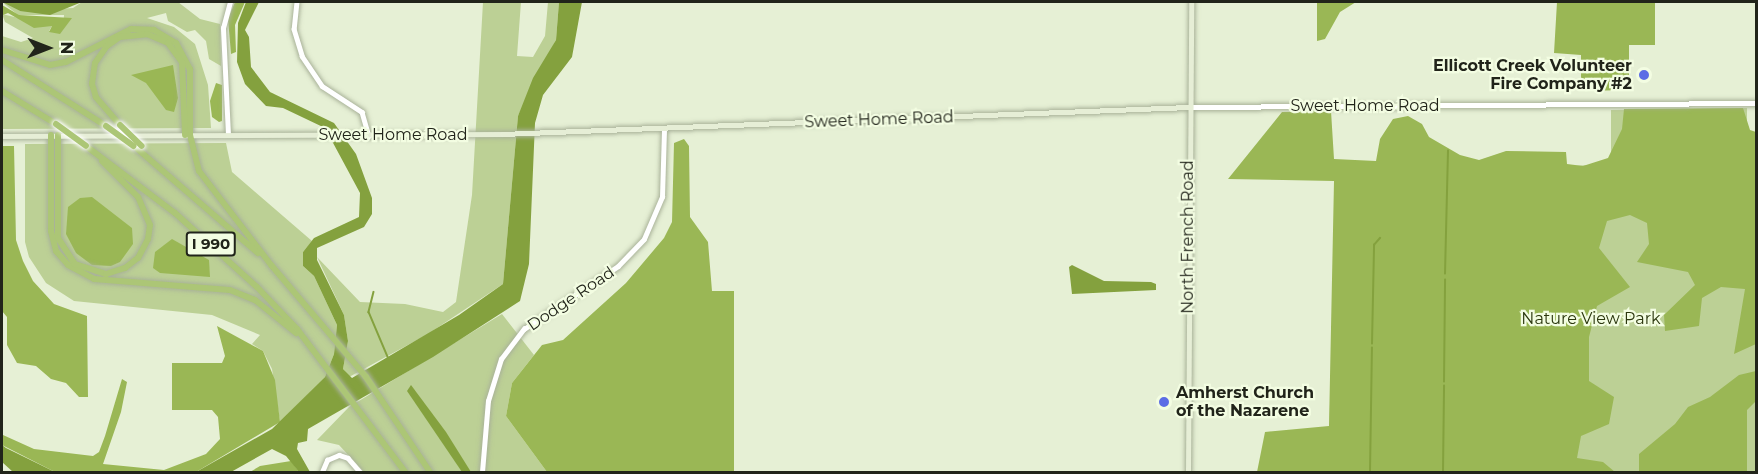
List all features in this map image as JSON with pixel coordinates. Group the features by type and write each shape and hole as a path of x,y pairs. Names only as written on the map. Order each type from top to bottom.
{"highway":[{"path":"2,50 33,62 55,65 131,29 147,28 165,35 180,47 190,69 188,135"},
{"path":"138,146 96,97 92,84 95,63 107,46 120,37 147,34 168,43 182,62 188,135 202,176 272,266"},
{"name":"I 990","path":"2,60 138,146 272,266 317,317 383,400 430,472"},
{"name":"I 990","path":"2,91 56,124 215,247 308,344 405,472"},
{"path":"55,135 57,224 61,245 70,260 86,270 114,272 130,266 142,253 148,239 149,219 138,197 86,146"},
{"path":"55,135 51,231 56,251 68,265 94,279 217,288 243,294 308,344"}],"main road":[{"name":"North French Road","path":"1188,472 1191,2"},
{"name":"Sweet Home Road","path":"2,136 502,134 1189,107"}],"street":[{"path":"228,135 223,28 230,2"},
{"path":"297,2 294,29 302,56 321,86 362,112 369,136"},
{"name":"Sweet Home Road","path":"1189,107 1756,103"},
{"name":"Dodge Road","path":"482,472 488,401 501,359 525,329 618,266 644,239 662,197 664,129"},
{"path":"322,472 327,460 341,455 360,472"}],"green space":[{"path":"2,2 20,11 73,8 82,2 178,2 200,19 220,24 221,66 209,59 206,41 195,30 187,32 168,21 166,13 147,18 174,27 195,44 208,85 211,128 2,129 2,36 21,42 33,38 5,22 2,14 52,26 49,31 63,30 64,15 18,15"},
{"path":"235,2 245,2 235,25 236,52 231,54 228,19"},
{"path":"483,2 521,2 517,56 533,57 545,36 548,2 559,2 556,40 518,116 503,284 428,334 349,377 343,369 348,341 344,315 317,257 360,302 405,304 443,312 456,302 472,195"},
{"path":"1317,2 1356,2 1340,12 1325,39 1317,41"},
{"path":"1557,2 1655,2 1655,45 1629,45 1629,90 1581,91 1581,55 1554,53"},
{"path":"2,5 19,15 72,18 60,34 49,32 52,26 34,28 8,13 3,15"},
{"path":"173,65 178,98 174,112 166,110 146,83 131,75"},
{"path":"216,83 222,85 222,121 219,122 212,117 210,101"},
{"name":"Nature View Park","path":"1743,108 1750,130 1756,132 1756,344 1734,354 1745,289 1721,287 1702,298 1699,326 1665,331 1664,315 1695,285 1688,272 1637,262 1649,244 1647,223 1630,215 1607,221 1599,248 1630,287 1597,306 1589,337 1589,381 1614,397 1609,424 1581,436 1577,458 1603,462 1615,472 1257,472 1265,432 1329,426 1334,181 1228,179 1282,112 1331,111 1334,159 1376,161 1380,139 1393,119 1408,116 1422,124 1429,137 1460,155 1479,160 1506,151 1566,152 1567,164 1583,166 1608,158 1622,129 1624,109"},
{"name":"Nature View Park","path":"1747,108 1747,141 1756,142 1756,472 1328,472 1334,268 1470,171 1611,164 1611,110"},
{"path":"684,139 689,146 690,217 708,242 712,291 734,291 734,472 547,472 506,416 512,383 542,345 563,340 626,283 664,238 672,222 674,143"},
{"path":"226,143 232,172 312,241 303,252 303,266 314,276 337,325 334,354 325,377 280,422 272,369 263,351 252,344 260,335 212,315 74,301 46,283 29,257 25,242 25,144"},
{"path":"2,146 14,146 16,240 33,281 54,304 87,316 88,397 79,397 66,383 51,379 36,366 17,363 7,345 7,317 2,311"},
{"path":"92,197 132,228 133,244 120,262 111,266 92,265 76,253 66,234 68,207 80,198"},
{"path":"172,239 209,260 210,277 160,273 153,268 155,252"},
{"path":"502,314 534,355 512,383 506,416 547,472 364,472 339,445 317,440 349,407"},
{"path":"217,326 263,351 275,380 280,422 196,472 55,472 2,445 2,386 3,435 34,449 93,456 99,452 122,379 127,382 121,412 103,464 164,470 206,454 220,439 218,417 212,410 172,410 172,363 222,363 225,356"},
{"path":"1756,371 1756,401 1747,410 1747,472 1639,472 1639,454 1675,424 1688,407 1710,397 1739,375"},
{"path":"291,461 299,472 250,472 260,466"}],"shaded area":[{"path":"2,2 82,2 50,15 20,11"},
{"path":"246,2 259,2 245,30 249,37 251,67 270,92 334,123 356,154 372,198 372,214 364,227 317,248 317,260 344,315 348,341 343,369 352,378 459,315 503,284 518,116 533,78 556,40 559,2 582,2 572,57 543,95 535,123 529,264 520,301 433,357 308,429 307,441 298,443 297,449 310,472 299,472 286,456 272,449 231,472 196,472 272,429 325,377 334,354 337,325 314,276 303,266 303,252 314,238 359,217 360,193 325,128 283,108 266,106 245,84 237,62 238,23"},
{"path":"1072,265 1104,281 1151,282 1156,284 1156,290 1072,294 1069,267"},
{"path":"411,385 446,432 471,472 462,472 407,391"},
{"path":"2,445 55,472 13,472 2,462"}],"waterway":[{"path":"1445,274 1448,151"},
{"path":"1372,344 1374,245 1380,238"},
{"path":"1444,382 1445,280"},
{"path":"374,292 369,312 388,357"},
{"path":"1370,472 1372,348"},
{"path":"1443,472 1444,386"}],"place":[{"name":"Ellicott Creek Volunteer Fire Company #2","path":"1644,75"},
{"name":"Amherst Church of the Nazarene","path":"1164,402"}]}
